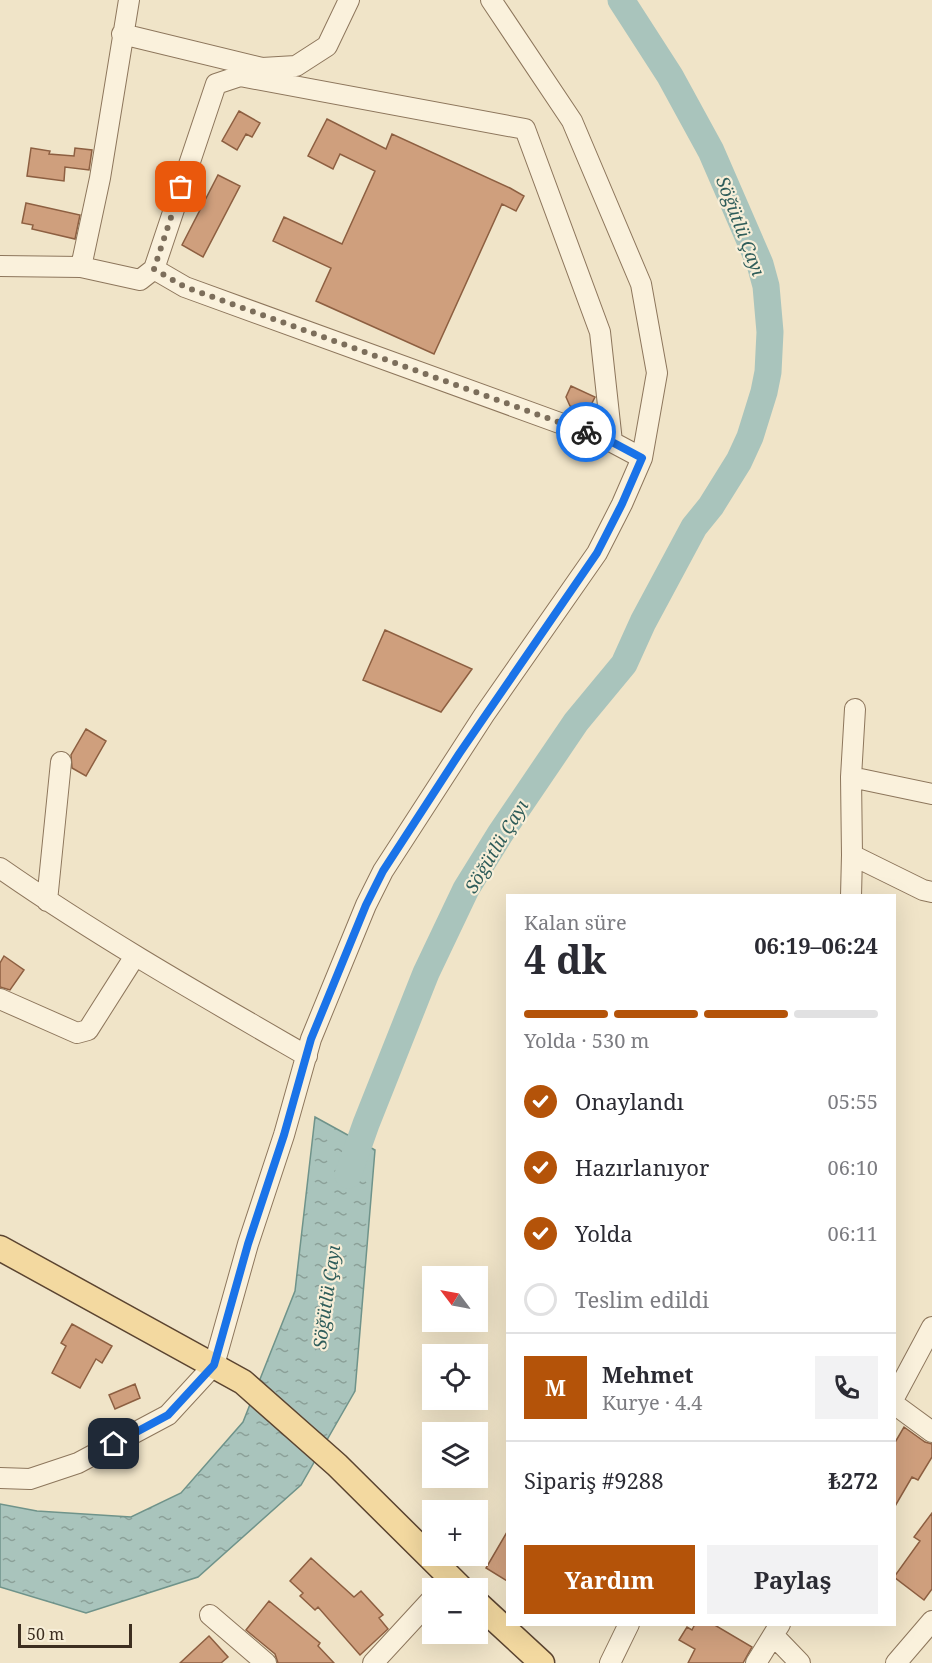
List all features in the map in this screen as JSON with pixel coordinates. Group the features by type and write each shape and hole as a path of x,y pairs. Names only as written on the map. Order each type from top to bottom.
{"main road":[{"path":"0,1248 243,1382 337,1465 444,1578"},
{"path":"488,1613 542,1663"}],"street":[{"path":"81,267 100,178 129,0"},
{"path":"122,34 262,68 296,66 327,46 349,0"},
{"path":"0,1478 30,1479 88,1458 168,1415 214,1365 248,1244 284,1135 311,1039 347,950 383,871 484,715 597,553 642,458 657,373 641,284 572,121 491,0"},
{"path":"0,266 81,267 140,280 154,269 216,84 240,76 525,129 600,332 612,442"},
{"path":"154,269 185,287 612,442 642,458"},
{"path":"851,894 851,777 855,709"},
{"path":"47,901 61,762"},
{"path":"851,777 932,794"},
{"path":"852,855 923,890 932,892"},
{"path":"0,868 47,901 135,956 307,1056"},
{"path":"0,999 77,1033 88,1030 135,956"},
{"path":"896,1394 932,1327"},
{"path":"896,1405 932,1432"},
{"path":"373,1663 422,1610"},
{"path":"210,1615 266,1663"},
{"path":"896,1663 932,1621"},
{"path":"610,1663 628,1626"},
{"path":"756,1663 777,1630 800,1663"}],"water":[{"path":"315,1117 375,1150 355,1391 301,1485 198,1577 86,1613 0,1587 0,1504 37,1511 131,1517 181,1493 243,1422 295,1291"}],"building":[{"path":"239,111 260,123 252,137 246,134 237,150 222,141"},
{"path":"327,119 386,149 392,134 524,196 516,211 502,204 434,354 316,301 331,268 273,241 284,217 342,244 375,171 340,154 333,169 308,156"},
{"path":"31,148 50,151 49,154 74,156 75,148 92,150 89,170 65,167 64,181 27,176"},
{"path":"218,175 240,186 203,257 182,245"},
{"path":"26,203 80,215 75,239 32,229 33,225 22,223"},
{"path":"571,386 595,397 591,405 596,416 570,406 566,397"},
{"path":"385,630 472,669 441,712 363,680"},
{"path":"86,729 106,741 86,776 72,768 71,755"},
{"path":"4,956 24,970 10,990 0,987 0,963"},
{"path":"72,1324 112,1346 102,1363 96,1359 80,1388 52,1373 66,1346 61,1343"},
{"path":"135,1384 140,1398 115,1409 109,1395"},
{"path":"904,1427 925,1442 932,1444 932,1457 918,1480 912,1477 896,1505 896,1441"},
{"path":"932,1513 932,1589 924,1600 896,1579 896,1574 920,1541 914,1537"},
{"path":"506,1534 506,1580 486,1568"},
{"path":"311,1558 354,1597 361,1591 383,1615 379,1618 388,1629 360,1655 318,1607 315,1610 300,1596 303,1593 290,1581"},
{"path":"269,1601 320,1643 318,1646 334,1663 278,1663 275,1654 246,1630"},
{"path":"694,1626 716,1626 752,1647 743,1663 688,1663 695,1649 679,1640 687,1627 692,1630"},
{"path":"209,1636 228,1657 221,1663 180,1663"}],"waterway":[{"name":"Söğütlü Çayı","path":"348,1175 426,973 466,889 500,834 576,722 624,664 643,622 694,527 711,506 739,461 750,437 764,392 768,372 770,332 766,286 760,264 711,151 670,76 621,0"}],"way so far":[{"path":"181,187 154,269 185,287 586,432"}],"route":[{"path":"114,1444 168,1415 192,1392 214,1365 248,1244 284,1135 311,1039 366,905 383,871 484,715 597,553 622,504 642,458 612,442 586,432"}]}
